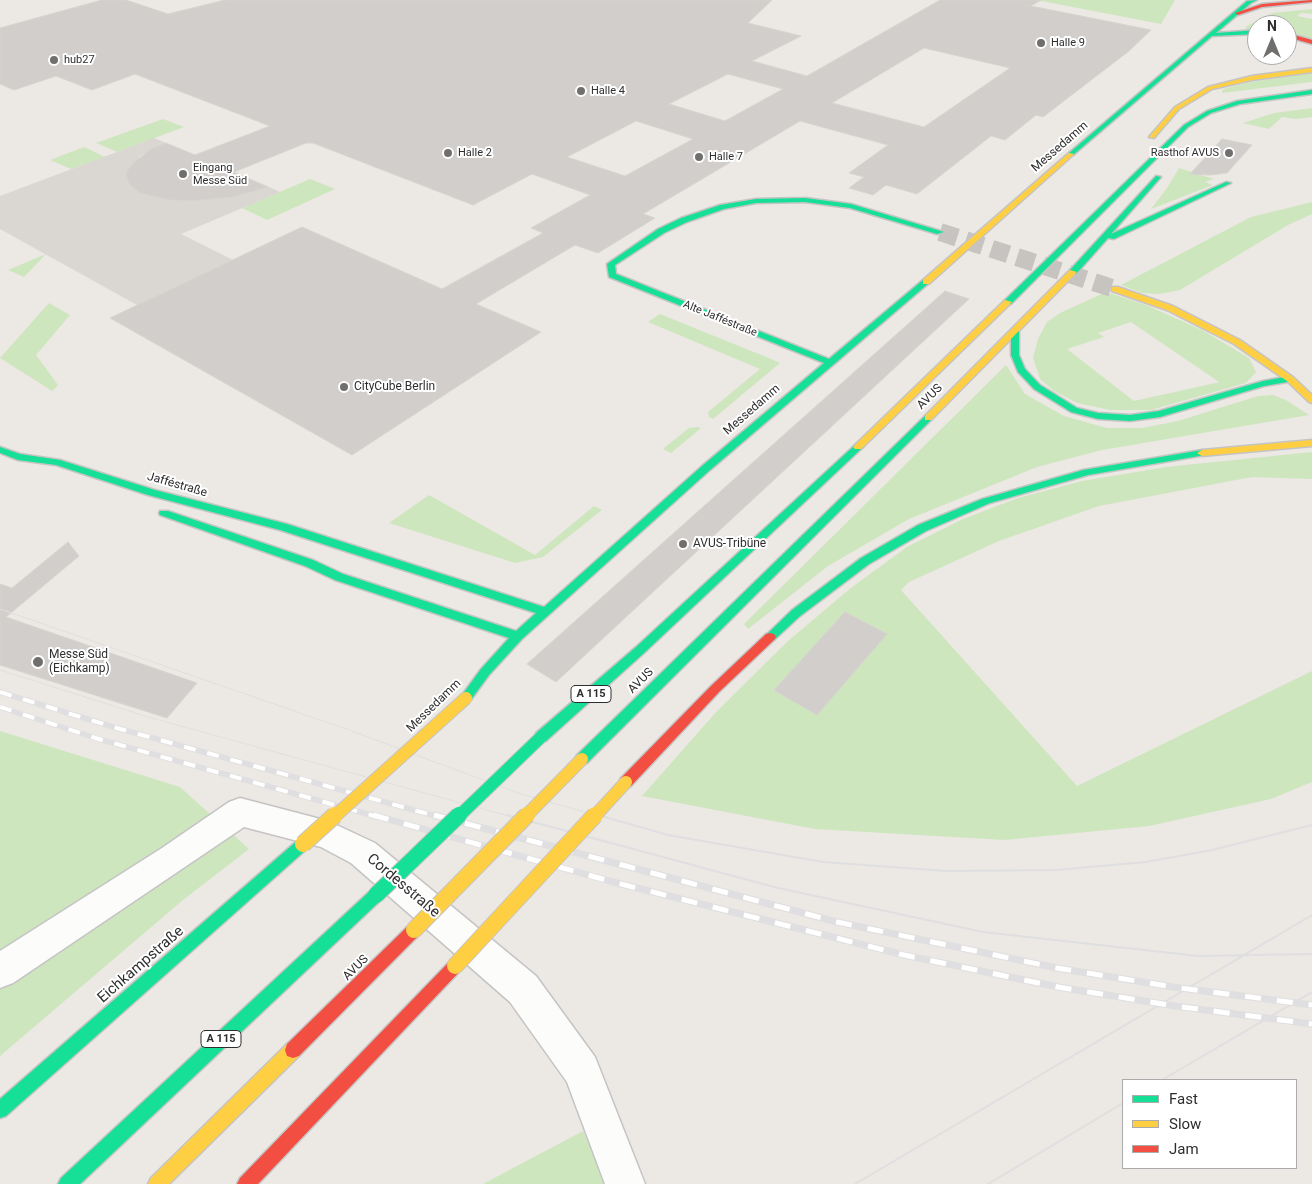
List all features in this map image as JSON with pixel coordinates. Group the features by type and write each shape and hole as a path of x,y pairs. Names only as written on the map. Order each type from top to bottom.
{"main road":[{"name":"Messedamm","path":"303,844 466,698 485,672 544,611 829,362 927,282 1079,147 1255,0"},
{"name":"Messedamm","path":"1236,14 1262,6 1312,1"},
{"path":"1212,35 1247,33"},
{"path":"1297,38 1312,42"},
{"path":"1291,72 1312,65"},
{"path":"1144,145 1166,123 1177,108 1210,88 1252,78 1312,70"},
{"path":"1166,123 1207,103 1233,96 1268,89 1312,86"},
{"name":"AVUS","path":"67,1184 541,738 640,650 917,392 1058,254 1166,142 1186,126 1209,112 1239,102 1312,92"},
{"path":"1254,112 1312,103"},
{"name":"AVUS","path":"157,1184 414,930 582,759 1016,332 1102,241 1166,169"},
{"path":"1102,241 1228,183"},
{"name":"Alte Jafféstraße","path":"829,362 612,275 610,268 615,260 661,231 704,212 744,203 786,200 833,203 871,210 940,232"},
{"path":"1115,288 1198,321 1237,342 1290,379 1312,400"},
{"path":"1016,332 1015,355 1021,370 1037,387 1074,410 1098,416 1130,418 1160,414 1263,384 1290,379"},
{"path":"917,392 930,361"},
{"path":"246,1184 715,689 796,613 865,561 922,528 986,501 1087,472 1206,452 1312,444"},
{"name":"Jafféstraße","path":"0,450 18,457 39,471"},
{"name":"Jafféstraße","path":"18,457 58,462 152,493 283,527 319,552 339,577 518,636"},
{"name":"Jafféstraße","path":"150,508 544,611"},
{"name":"Eichkampstraße","path":"0,1110 303,844"}],"street":[{"name":"Cordesstraße","path":"0,970 174,858 240,812 328,836 364,853 523,989 582,1070 624,1184"}],"green space":[{"path":"1036,0 1175,0 1161,24"},
{"path":"1312,9 1312,14 1301,13 1297,16 1268,15"},
{"path":"1297,16 1312,19 1312,39 1297,35"},
{"path":"1312,73 1312,82 1222,93 1223,89 1251,82"},
{"path":"1312,108 1312,117 1296,119 1282,117 1269,129 1243,123 1274,113"},
{"path":"163,119 184,127 117,152 96,143"},
{"path":"84,147 105,157 71,169 50,160"},
{"path":"1179,168 1214,179 1205,182 1213,185 1151,209 1167,188"},
{"path":"310,179 335,189 267,220 242,208"},
{"path":"1312,202 1312,214 1288,225 1180,290 1159,294 1142,293 1121,285 1251,217"},
{"path":"46,254 24,277 8,270"},
{"path":"1106,292 1146,305 1202,330 1249,358 1256,372 1246,383 1151,410 1110,410 1077,403 1054,391 1040,379 1033,358 1038,339 1047,322 1060,313","holes":["1131,322 1219,382 1134,401 1067,349 1104,337 1098,333"]},
{"path":"49,303 70,315 36,355 58,385 52,391 0,358"},
{"path":"660,314 780,363 713,419 709,417 708,412 760,369 648,322"},
{"path":"1006,365 1025,394 1064,416 1107,428 1142,428 1178,421 1258,396 1273,395 1286,400 1309,415 1102,450 1037,467 909,519 828,566 748,629 744,624"},
{"path":"689,428 701,428 671,453 663,449"},
{"path":"1312,452 1312,479 1252,477 1099,506 999,541 909,582 901,590 1077,786 1312,671 1312,782 1271,799 1149,826 1004,840 815,829 642,796 717,711 788,641 852,587 907,547 963,519 1018,498 1082,481 1166,467"},
{"path":"429,495 535,555 594,506 602,510 543,557 515,563 389,523"},
{"path":"0,731 180,787 249,849 183,900 0,1056"},
{"path":"583,1131 606,1184 483,1184"}],"shaded area":[{"path":"154,138 166,143 140,156 127,171 126,176 130,185 140,193 170,200 192,201 232,197 267,186 280,192 181,234 233,260 137,305 0,229 0,196"}],"building":[{"path":"102,0 126,0 168,14 225,0 772,0 748,23 801,36 752,61 807,76 940,0 1041,0 1031,6 1151,30 1129,51 1043,117 1036,115 1005,140 991,136 917,194 886,185 873,195 849,188 864,177 849,173 888,145 800,121 643,214 655,218 598,253 575,245 476,304 541,332 352,455 110,318 302,227 442,289 543,233 531,228 590,195 532,174 473,205 313,143 306,143 234,172 268,187 232,197 192,201 170,200 140,193 130,185 126,176 127,171 135,161 153,148 166,143 195,155 270,126 135,74 92,90 56,76 14,90 0,84 0,28","holes":["924,48 1010,68 924,127 832,103","728,74 783,89 725,121 669,104","636,121 693,139 625,176 567,157"]},
{"path":"1222,139 1252,145 1227,173 1210,175 1190,174"},
{"name":"AVUS-Tribüne","path":"945,291 969,299 556,682 527,664"},
{"path":"68,542 79,556 6,617 197,683 167,718 0,665 0,584 12,588"},
{"path":"845,612 887,634 817,715 774,690"}],"tunnel":[{"path":"940,232 1115,289"}],"tram line":[{"path":"0,609 352,731 518,793 602,817"},
{"path":"0,670 148,717 512,817"},
{"path":"507,815 778,888 983,932 1198,956 1244,955"},
{"path":"598,815 668,835 823,862 947,871 1056,870 1146,862 1212,850 1312,825"},
{"path":"1244,955 1312,915"},
{"path":"1244,955 1312,954"},
{"path":"855,1184 1244,955"},
{"path":"1164,1079 1312,992"},
{"path":"988,1184 1122,1104"}],"railway":[{"path":"0,692 113,727 439,817"},
{"path":"0,707 102,740 378,817"},
{"path":"373,815 613,882 904,955 1058,987 1175,1006 1312,1024"},
{"path":"434,815 837,922 1057,968 1173,987 1312,1005"}],"traffic: fast":[{"path":"1071,154 1249,2 1255,0"},
{"path":"1213,35 1247,33"},
{"path":"1008,302 1186,126 1209,112 1239,102 1312,92"},
{"path":"1073,272 1158,177"},
{"path":"1111,237 1228,183"},
{"path":"829,362 612,275 611,264 661,231 684,220 723,207 756,201 805,200 851,206 940,232"},
{"path":"466,698 485,672 518,636 706,468 926,282"},
{"path":"1015,332 1015,355 1021,370 1037,387 1074,410 1098,416 1130,418 1160,414 1263,384 1290,379"},
{"path":"582,759 928,418"},
{"path":"541,737 640,650 858,447"},
{"path":"0,450 18,457 57,462 152,493 283,527 544,611"},
{"path":"770,637 796,613 865,561 922,528 986,501 1087,472 1202,453"},
{"path":"164,513 309,563 339,577 518,636"},
{"path":"376,895 541,737"},
{"path":"0,1110 303,844"},
{"path":"67,1184 376,895"}],"traffic: slow":[{"path":"1152,137 1177,108 1210,88 1252,78 1312,70"},
{"path":"926,282 1071,154"},
{"path":"928,418 1073,272"},
{"path":"1115,289 1170,308 1237,342 1290,379 1312,400"},
{"path":"858,447 1008,302"},
{"path":"1202,453 1312,443"},
{"path":"303,844 466,698"},
{"path":"414,930 582,759"},
{"path":"455,966 626,782"},
{"path":"157,1184 293,1050"}],"traffic: jam":[{"path":"1238,13 1262,6 1312,1"},
{"path":"1297,38 1312,42"},
{"path":"626,782 715,689 770,637"},
{"path":"293,1050 414,930"},
{"path":"246,1184 455,966"}],"place":[{"name":"Halle 9","path":"1041,43"},
{"name":"hub27","path":"54,60"},
{"name":"Halle 4","path":"581,91"},
{"name":"Halle 2","path":"448,153"},
{"name":"Rasthof AVUS","path":"1229,153"},
{"name":"Halle 7","path":"699,157"},
{"name":"Eingang Messe Süd","path":"183,174"},
{"name":"CityCube Berlin","path":"344,387"},
{"name":"AVUS-Tribüne","path":"683,544"},
{"name":"Messe Süd (Eichkamp)","path":"38,662"}]}
